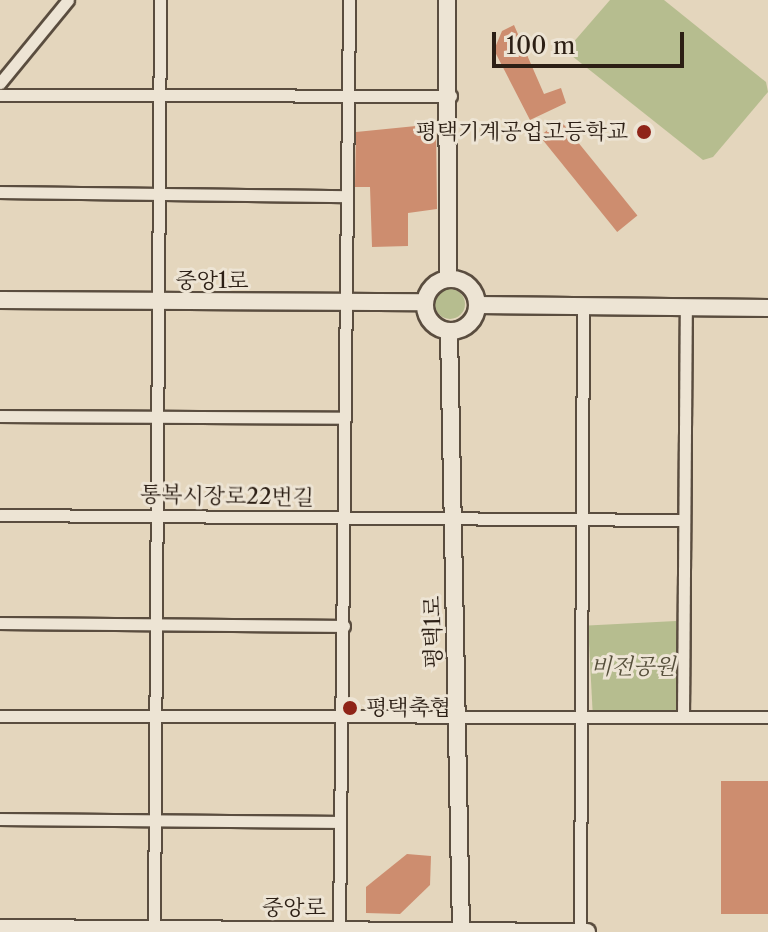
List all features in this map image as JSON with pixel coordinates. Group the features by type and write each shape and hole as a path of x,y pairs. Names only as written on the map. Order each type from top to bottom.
{"street":[{"path":"0,83 68,0"},
{"path":"154,930 160,0"},
{"path":"339,930 349,0"},
{"path":"447,0 451,96 448,279"},
{"path":"0,95 451,96"},
{"path":"0,192 345,196"},
{"path":"448,279 468,286 477,305 469,324 449,332 430,322 424,302 435,284 448,279"},
{"name":"중앙1로","path":"0,300 424,302"},
{"path":"477,305 768,308"},
{"path":"580,932 583,306"},
{"path":"683,716 686,308"},
{"name":"평택1로","path":"449,332 454,515 455,931"},
{"path":"0,416 345,418"},
{"name":"통복시장로22번길","path":"0,515 345,518 454,515 684,520"},
{"path":"0,623 155,621 344,626"},
{"path":"0,716 768,717"},
{"path":"0,819 340,822"},
{"name":"중앙로","path":"0,928 587,932"}],"green space":[{"path":"610,0 664,0 766,82 768,92 713,157 703,160 572,56 571,45"},
{"path":"450,289 461,293 465,304 461,315 450,319 439,315 435,304 439,293"},
{"name":"비전공원","path":"676,621 681,711 593,715 588,626"}],"building":[{"path":"514,25 544,94 561,88 566,103 530,120 494,50 502,31"},
{"path":"560,120 637,216 617,232 540,136"},
{"path":"436,124 437,209 408,213 408,246 372,247 370,187 355,187 356,132"},
{"path":"721,781 768,781 768,914 721,914"},
{"path":"407,854 431,856 430,885 400,914 366,913 366,887"}],"place":[{"name":"평택기계공업고등학교","path":"644,132"},
{"name":"평택축협","path":"350,708"}]}
